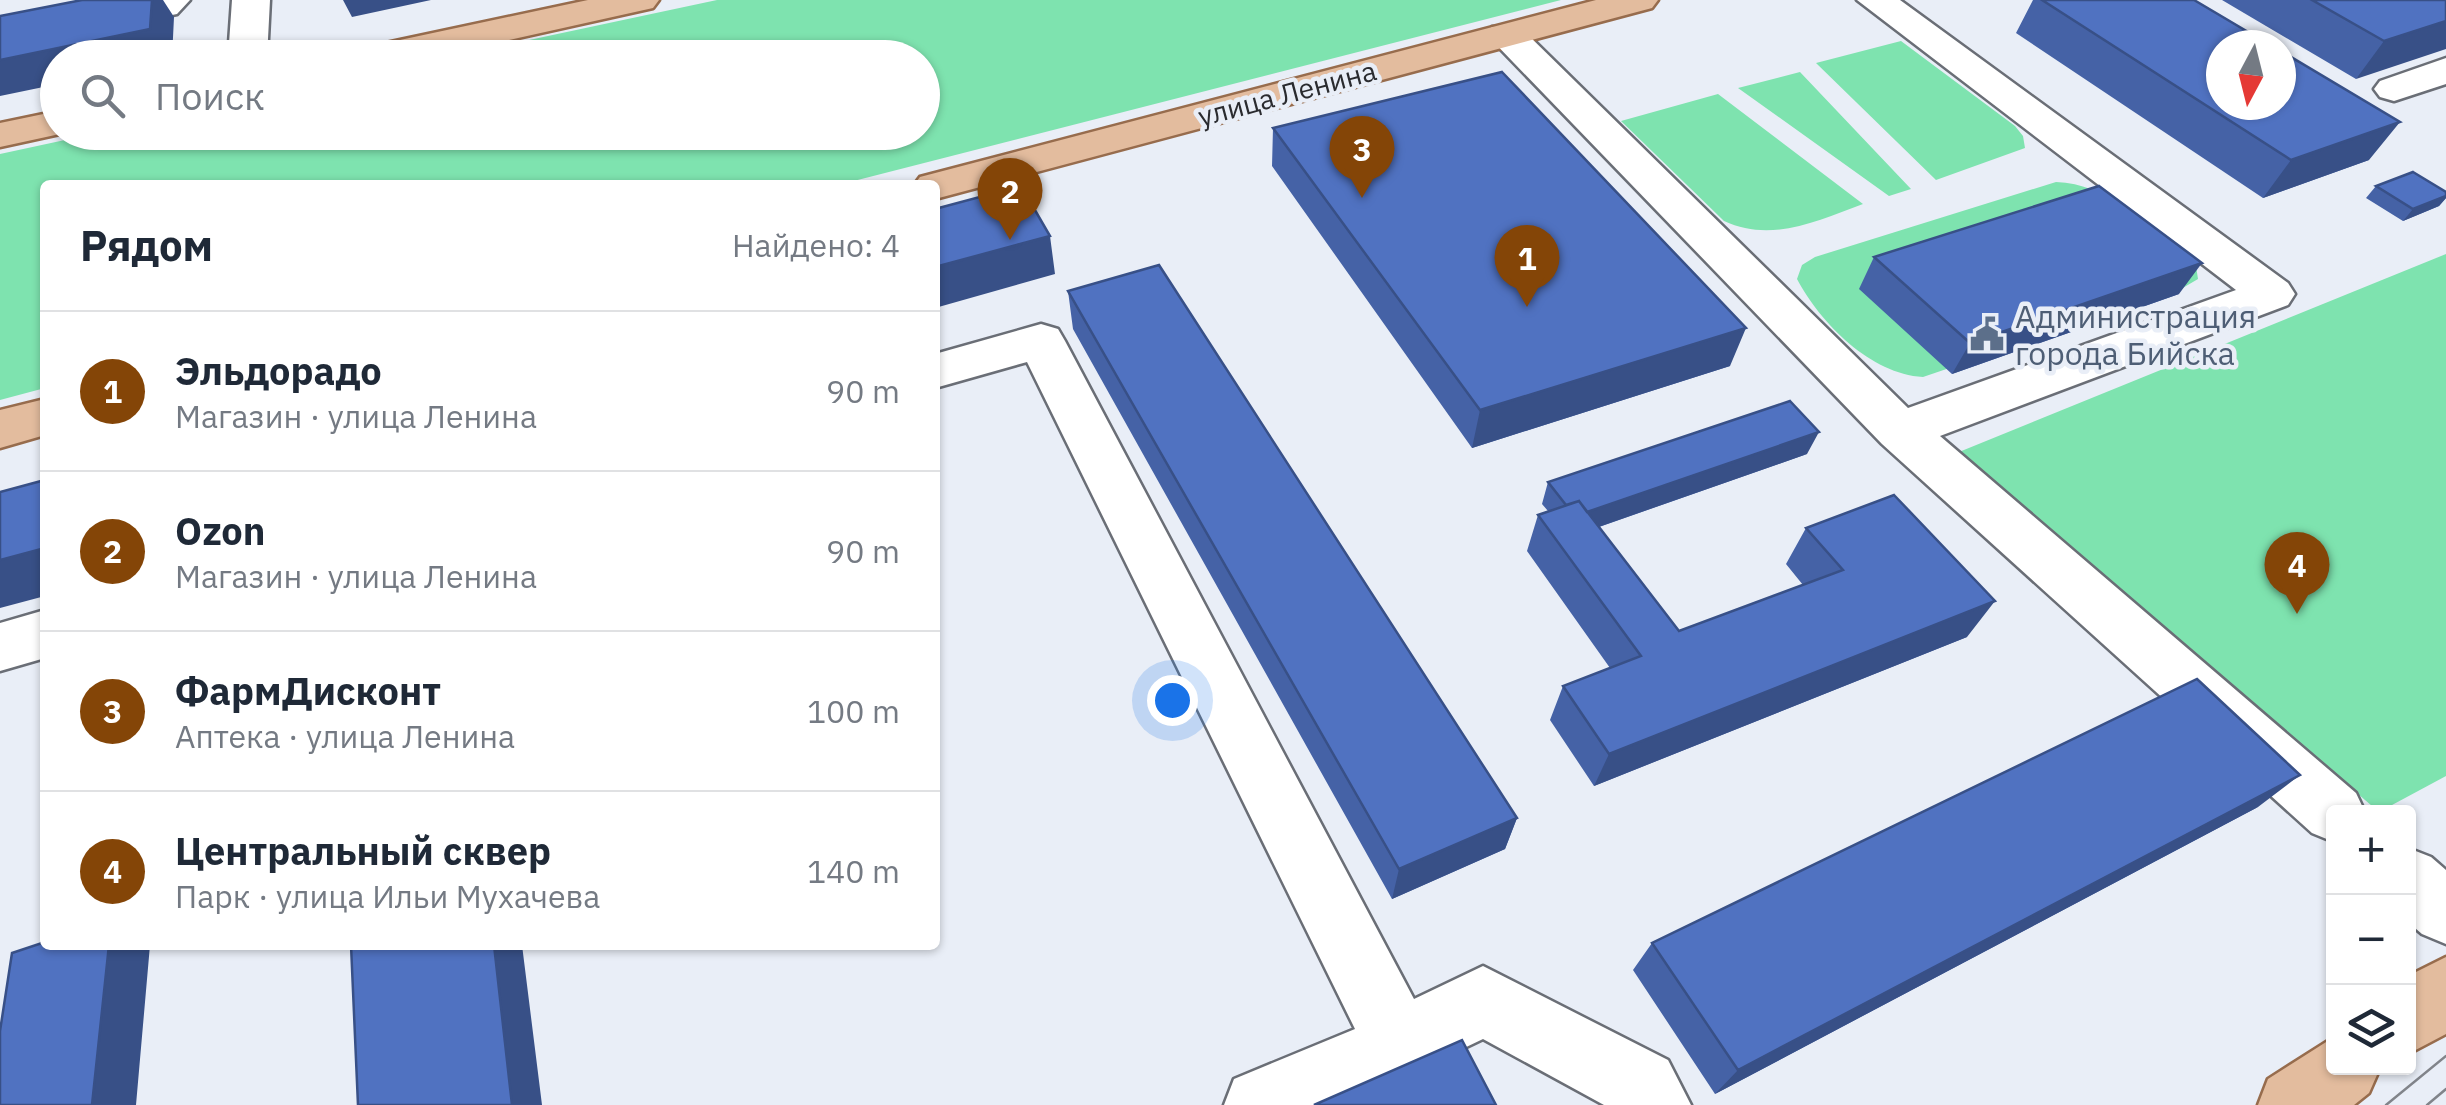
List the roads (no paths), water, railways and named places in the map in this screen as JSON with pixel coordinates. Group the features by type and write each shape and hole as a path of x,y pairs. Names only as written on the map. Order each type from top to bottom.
{"main road":[{"path":"455,40 640,0"},
{"name":"улица Ленина","path":"940,185 1639,0"},
{"path":"0,135 40,127"},
{"path":"0,429 40,418"},
{"path":"2416,1014 2446,992"},
{"path":"2294,1105 2335,1075"}],"lane":[{"path":"0,37 164,6 171,0"},
{"path":"249,40 252,0"},
{"path":"1876,0 2272,294 1900,430"},
{"path":"1506,35 1900,430 2326,805"},
{"path":"2394,89 2446,70"},
{"path":"940,370 1041,341 1400,1045"},
{"path":"0,647 40,635"},
{"path":"2416,885 2446,912"},
{"path":"1260,1105 1400,1045 1483,1001 1642,1086 1655,1105"}],"tram line":[{"path":"2386,1105 2446,1056"},
{"path":"2427,1105 2446,1089"}],"place":[{"name":"ФармДисконт","path":"1362,198"},
{"name":"Ozon","path":"1010,240"},
{"name":"Эльдорадо","path":"1527,307"},
{"name":"Администрация города Бийска","path":"1987,334"},
{"name":"Центральный сквер","path":"2297,614"}]}
